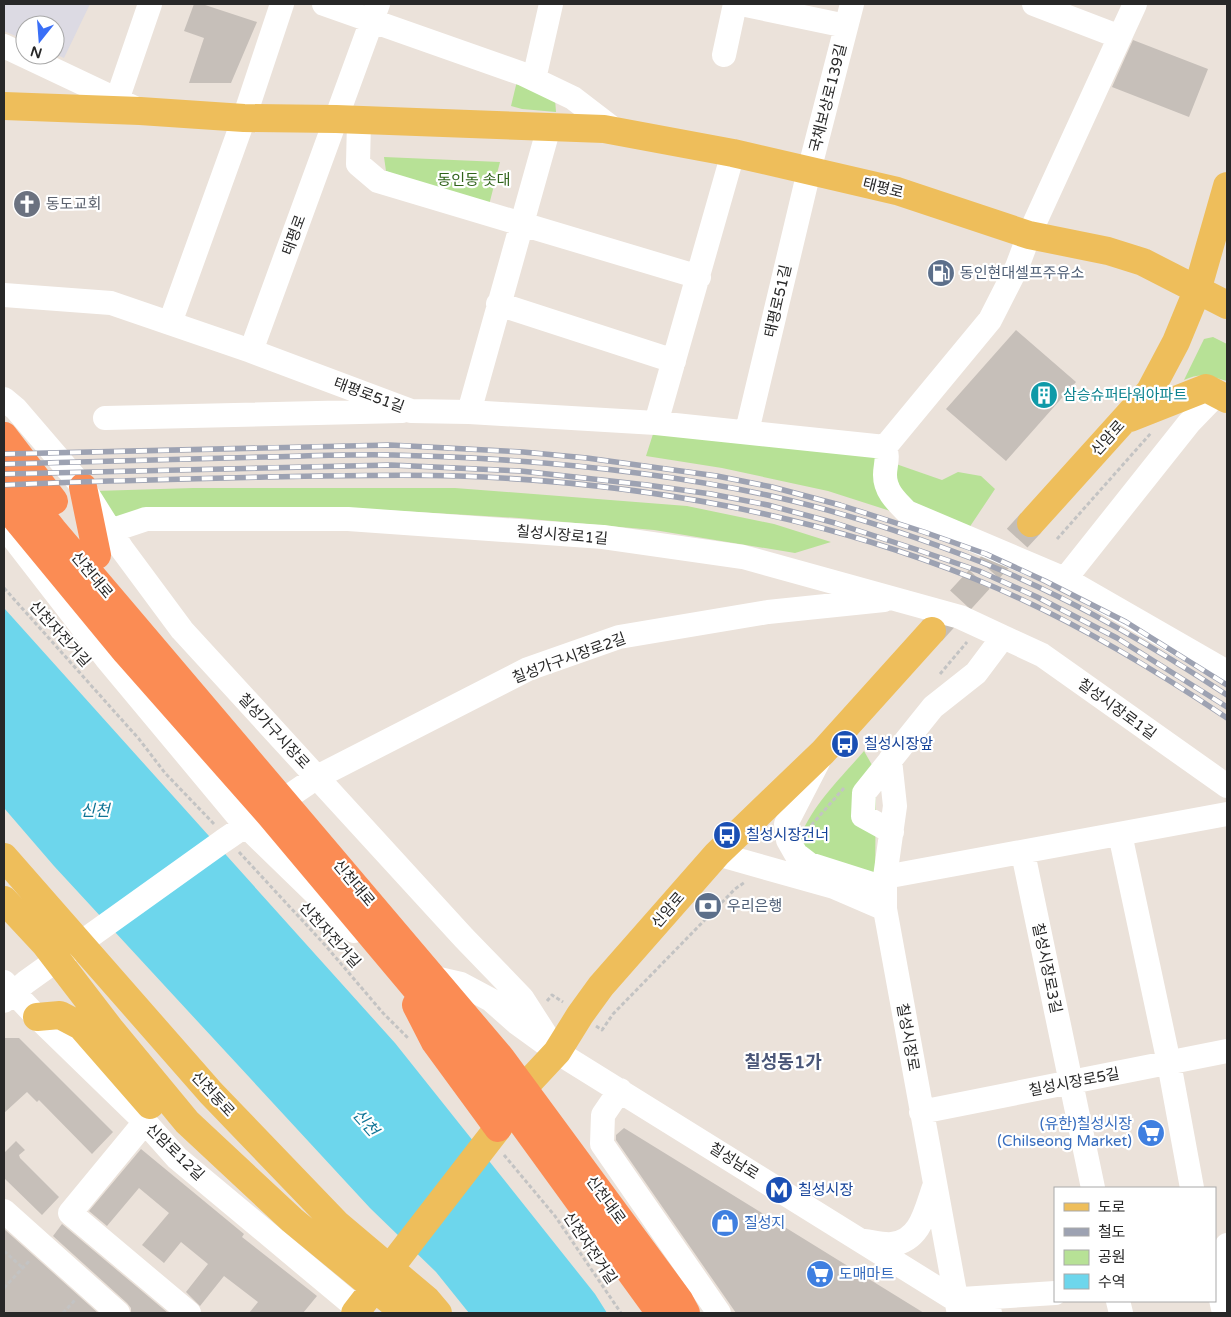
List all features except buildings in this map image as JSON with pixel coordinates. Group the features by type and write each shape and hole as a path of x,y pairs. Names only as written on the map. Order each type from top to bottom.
{"highway":[{"path":"4,436 97,555"},
{"name":"신천대로","path":"4,468 117,604 135,644 270,815 480,1065 660,1313"},
{"path":"83,487 97,555 117,604"},
{"name":"신천대로","path":"4,504 85,603 135,644 501,1058 679,1300 686,1313"},
{"path":"4,525 85,603"},
{"path":"380,958 413,999 435,1042 500,1140"}],"main road":[{"name":"태평로","path":"4,106 129,105 244,118 348,119 604,129 733,153 897,191 1029,234 1108,251 1143,262 1227,305"},
{"name":"신암로","path":"1031,522 1150,391 1176,342 1197,291 1227,186"},
{"path":"1124,420 1206,388 1222,396"},
{"name":"신암로","path":"359,1312 500,1140 529,1082 557,1052 601,986 717,854 823,752 932,631"},
{"name":"신천동로","path":"4,857 211,1093 337,1224 427,1300 438,1313"},
{"path":"4,900 45,944 111,1030 188,1122 292,1220 405,1313"},
{"path":"4,922 16,935 45,944"},
{"path":"37,1017 60,1015 80,1026 166,1124 212,1164 292,1220"}],"street":[{"path":"4,46 129,105 150,4"},
{"path":"170,323 244,118 282,4"},
{"path":"324,4 375,12 523,74 573,98 616,132"},
{"path":"534,79 551,4"},
{"path":"724,56 735,4"},
{"name":"국채보상로139길","path":"741,4 849,15 809,171"},
{"path":"1034,4 1120,37"},
{"path":"1136,4 1029,234 1017,267 990,320 885,447 888,453 885,476 888,492 906,512 1065,579 1227,672"},
{"path":"375,12 348,119 358,164 378,181 699,278"},
{"name":"태평로","path":"251,351 348,119"},
{"path":"469,412 549,127"},
{"path":"656,423 699,278 733,153"},
{"name":"태평로51길","path":"747,432 809,171"},
{"name":"태평로51길","path":"4,295 112,303 251,351 411,411 469,412 656,423 885,447"},
{"path":"498,304 674,361"},
{"path":"1065,579 1189,423 1222,396"},
{"name":"칠성가구시장로","path":"4,399 16,409 83,487 110,531 182,630 522,998 557,1052"},
{"path":"105,418 411,411"},
{"name":"칠성시장로1길","path":"110,531 146,519 348,519 604,538 744,558 960,617 1042,655 1227,786"},
{"path":"4,525 106,658 246,826 380,958"},
{"name":"칠성가구시장로2길","path":"12,989 225,839 317,778 528,669 619,637 768,612 898,599"},
{"path":"892,832 863,816 864,793 933,707 976,673 1003,637"},
{"name":"신암로","path":"823,752 786,824 788,840 796,854 809,864 875,885 885,909"},
{"name":"칠성시장로","path":"890,760 895,806 886,877 885,909 957,1306"},
{"path":"886,877 1227,814"},
{"path":"1120,834 1192,1187"},
{"name":"칠성시장로3길","path":"1023,853 1093,1187"},
{"path":"717,854 834,887 885,909"},
{"name":"칠성남로","path":"380,958 418,974 461,984 491,1000 517,1023 557,1052 860,1240 957,1306 990,1313"},
{"name":"신암로12길","path":"12,989 37,1017 145,1122 177,1158 359,1312"},
{"name":"칠성시장로5길","path":"921,1112 1227,1052"},
{"path":"620,1090 603,1115 602,1144 719,1313"},
{"path":"145,1122 70,1213 190,1313"},
{"path":"860,1240 893,1244 907,1240 922,1221 935,1185"},
{"path":"4,1211 118,1313"},
{"path":"1224,1313 1219,1283 1227,1245"},
{"path":"957,1306 1054,1293"}],"path":[{"path":"1057,540 1156,427"},
{"name":"신천자전거길","path":"4,588 126,725 165,773 325,945 383,1013 410,1041"},
{"name":"신천자전거길","path":"500,1140 555,1216 620,1313"},
{"path":"4,1288 43,1246"},
{"path":"4,1251 23,1268"}],"shaded area":[{"path":"4,4 90,4 65,56 65,15 15,15 15,36 4,31"}],"green space":[{"path":"517,81 555,99 556,112 522,109 511,106"},
{"name":"동인동 솟대","path":"384,157 500,162 489,205 386,171"},
{"path":"1213,337 1227,344 1227,381 1201,375 1184,380 1204,339"},
{"path":"653,434 873,456 942,480 958,472 981,476 995,489 963,537 909,517 828,491 722,468 646,456"},
{"path":"193,488 455,488 687,506 774,524 831,542 795,553 654,530 519,518 349,508 115,517 95,491"},
{"path":"864,751 876,772 875,885 816,857 798,842 818,805"}],"water":[{"name":"신천","path":"4,608 395,1043 595,1294 607,1313 469,1313 436,1272 370,1208 54,866 4,808"}],"tunnel":[{"path":"932,631 1031,523"}],"railway":[{"path":"4,454 390,445 523,452 587,458 717,476 772,487 840,505 986,554 1126,622 1227,685"},
{"path":"4,464 393,455 581,466 721,486 794,501 849,516 929,542 1013,575 1138,639 1227,695"},
{"path":"4,474 391,465 521,471 711,494 768,505 835,523 979,571 1037,597 1117,638 1227,707"},
{"path":"4,485 266,477 458,476 590,485 721,505 786,519 850,536 913,556 975,579 1041,608 1105,642 1227,718"}],"place":[{"name":"동도교회","path":"27,204"},
{"name":"동인현대셀프주유소","path":"941,273"},
{"name":"삼승슈퍼타워아파트","path":"1044,395"},
{"name":"칠성시장앞","path":"845,744"},
{"name":"칠성시장건너","path":"727,835"},
{"name":"우리은행","path":"708,906"},
{"name":"(유한)칠성시장 (Chilseong Market)","path":"1151,1133"},
{"name":"칠성시장","path":"779,1190"},
{"name":"질성지","path":"725,1223"},
{"name":"도매마트","path":"820,1274"}],"district":[{"name":"칠성동1가","path":"783,1062"}]}
